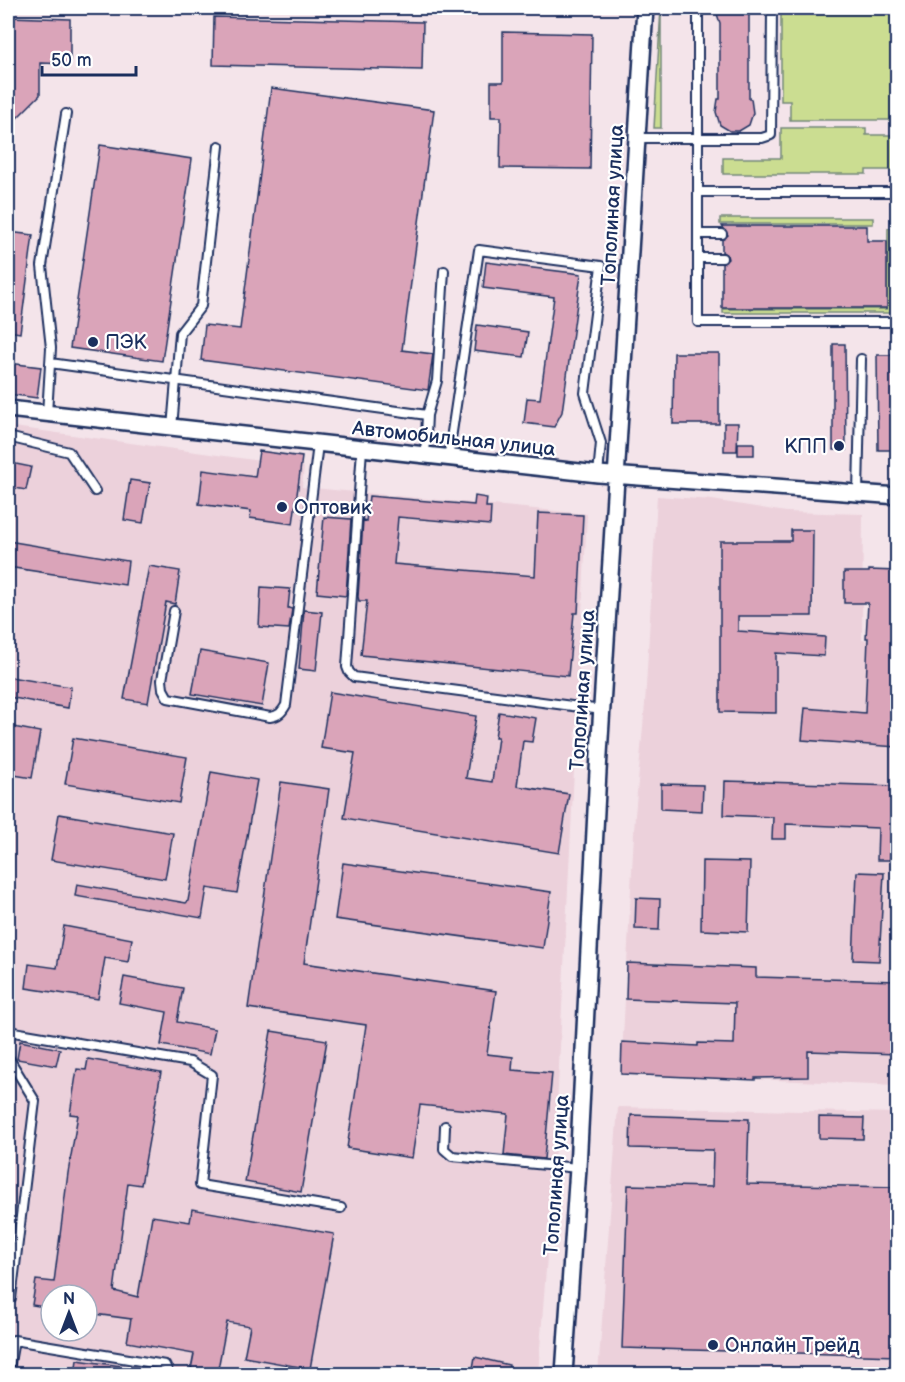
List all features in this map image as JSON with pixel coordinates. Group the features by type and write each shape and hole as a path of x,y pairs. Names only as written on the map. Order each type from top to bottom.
{"street":[{"name":"Тополиная улица","path":"564,1374 579,1168 602,710 645,8"},
{"name":"Автомобильная улица","path":"8,410 617,476 897,496"}],"lane":[{"path":"698,8 698,322 897,322"},
{"path":"637,138 762,138 771,135 772,8"},
{"path":"47,414 51,348 42,266 66,114"},
{"path":"172,428 180,333 201,306 219,146"},
{"path":"698,192 897,192"},
{"path":"698,234 722,234"},
{"path":"448,459 478,250 601,266 585,393 601,443 598,474"},
{"path":"698,258 722,258"},
{"path":"424,456 427,415 437,381 444,271"},
{"path":"858,493 861,359"},
{"path":"50,363 427,415"},
{"path":"8,437 69,452 94,490"},
{"path":"174,611 162,680 163,690 168,698 270,717 277,716 283,711 286,705 318,444"},
{"path":"362,449 347,667 349,672 354,677 602,710"},
{"path":"8,1031 190,1062 212,1075 200,1185 341,1208"},
{"path":"8,1057 35,1101 11,1299"},
{"path":"445,1126 444,1149 452,1156 579,1168"},
{"path":"8,1374 14,1340 165,1365 169,1374"}],"shaded area":[{"path":"14,427 304,467 302,487 587,514 554,1165 538,1374 8,1374 8,462"},
{"path":"657,496 712,500 786,512 863,514 862,640 897,641 897,1085 621,1074 635,815 645,704"},
{"path":"618,1107 897,1113 897,1374 598,1374"}],"green space":[{"path":"661,8 661,128 654,128"},
{"path":"781,8 897,8 897,120 790,120 790,101 781,101"},
{"path":"781,128 866,128 866,135 897,135 897,170 866,170 866,174 723,174 723,158 781,158"},
{"path":"720,218 873,218 873,224 720,224"},
{"path":"888,228 894,228 894,313 723,313 723,309 887,309"}],"building":[{"path":"715,8 749,8 749,99 751,99 753,113 749,125 739,131 730,131 720,125 716,112 718,99 720,99 720,23"},
{"path":"8,17 70,19 70,64 40,63 40,95 8,127"},
{"path":"214,17 423,22 422,70 213,65"},
{"path":"503,32 592,34 590,169 500,168 501,117 491,117 491,82 503,82"},
{"path":"271,88 434,110 402,350 433,354 428,390 201,360 205,325 240,329"},
{"path":"100,145 192,159 162,361 70,348"},
{"path":"722,226 867,226 867,241 887,241 887,308 722,308 722,264 728,259 727,255 722,252 722,240 728,235"},
{"path":"8,232 33,235 20,333 8,331"},
{"path":"486,262 581,274 562,412 554,427 524,423 527,398 540,399 554,297 483,288"},
{"path":"477,325 528,332 524,357 474,351"},
{"path":"833,344 845,344 846,450 833,450"},
{"path":"674,353 719,353 719,424 673,424"},
{"path":"877,355 897,355 897,450 878,450"},
{"path":"8,363 41,367 37,398 8,394"},
{"path":"724,423 738,423 737,451 724,451"},
{"path":"738,443 754,443 754,455 738,455"},
{"path":"259,451 302,457 293,524 250,518 251,511 199,504 203,470 255,477"},
{"path":"11,463 31,467 26,490 8,487"},
{"path":"130,480 150,483 143,523 124,520"},
{"path":"369,496 474,505 475,496 487,498 486,507 491,507 490,525 398,517 394,564 535,576 538,513 583,515 578,613 574,613 568,676 361,655 367,601 359,601 358,597 363,520 366,521"},
{"path":"324,517 351,519 346,596 317,593"},
{"path":"791,530 813,530 812,616 738,616 738,631 825,637 824,656 776,653 776,713 720,712 720,541 791,541"},
{"path":"8,541 128,561 125,585 8,567"},
{"path":"149,566 180,571 175,604 166,602 148,703 124,699"},
{"path":"869,570 897,571 897,747 802,740 805,708 865,713 868,603 844,603 844,572 869,572"},
{"path":"261,587 290,589 288,608 292,609 289,629 259,627"},
{"path":"304,610 322,612 316,671 299,669"},
{"path":"200,651 269,663 262,706 192,694"},
{"path":"10,677 71,687 68,708 8,697"},
{"path":"330,692 476,716 466,778 492,782 499,712 536,718 532,742 523,741 517,786 569,794 559,853 344,818 355,753 321,748"},
{"path":"8,726 40,732 32,778 8,774"},
{"path":"73,738 187,757 179,803 65,784"},
{"path":"211,772 257,780 237,893 207,888 202,918 75,896 77,884 186,903"},
{"path":"725,781 897,786 897,828 891,828 890,860 877,860 878,828 786,824 786,839 772,839 773,817 724,815"},
{"path":"281,782 329,789 304,963 496,991 487,1054 513,1057 512,1070 552,1073 544,1159 504,1155 508,1114 420,1105 412,1158 347,1148 366,1025 248,1008"},
{"path":"661,784 703,785 702,811 661,809"},
{"path":"59,814 173,833 165,879 51,860"},
{"path":"702,861 750,862 748,932 701,930"},
{"path":"343,863 551,892 543,948 335,919"},
{"path":"857,872 884,873 879,961 853,960"},
{"path":"636,898 660,899 659,930 635,929"},
{"path":"64,926 132,939 128,962 105,958 98,999 26,988 29,964 57,968"},
{"path":"627,963 756,968 756,977 897,981 897,1054 808,1051 808,1077 755,1078 755,1080 621,1074 622,1042 698,1046 698,1043 734,1044 735,1003 626,999"},
{"path":"124,977 183,988 177,1022 215,1029 210,1054 161,1045 167,1012 119,1003"},
{"path":"271,1031 327,1040 301,1192 245,1182"},
{"path":"20,1041 60,1049 56,1066 17,1059"},
{"path":"88,1059 161,1072 141,1185 128,1183 114,1291 138,1297 152,1216 190,1222 192,1209 334,1234 310,1369 244,1357 250,1326 227,1322 217,1374 191,1369 194,1354 127,1342 131,1319 99,1315 99,1283 39,1283 39,1306 32,1305 36,1280 54,1282 78,1115 70,1114 77,1069 86,1070"},
{"path":"631,1115 749,1119 747,1184 897,1187 897,1356 622,1348 628,1185 712,1187 713,1150 630,1148"},
{"path":"819,1117 864,1118 863,1139 819,1138"},
{"path":"475,1357 509,1365 508,1372 473,1368"},
{"path":"77,1360 136,1368 135,1374 75,1374"}],"place":[{"name":"ПЭК","path":"93,342"},
{"name":"КПП","path":"839,446"},
{"name":"Оптовик","path":"282,507"},
{"name":"Онлайн Трейд","path":"713,1345"}]}
